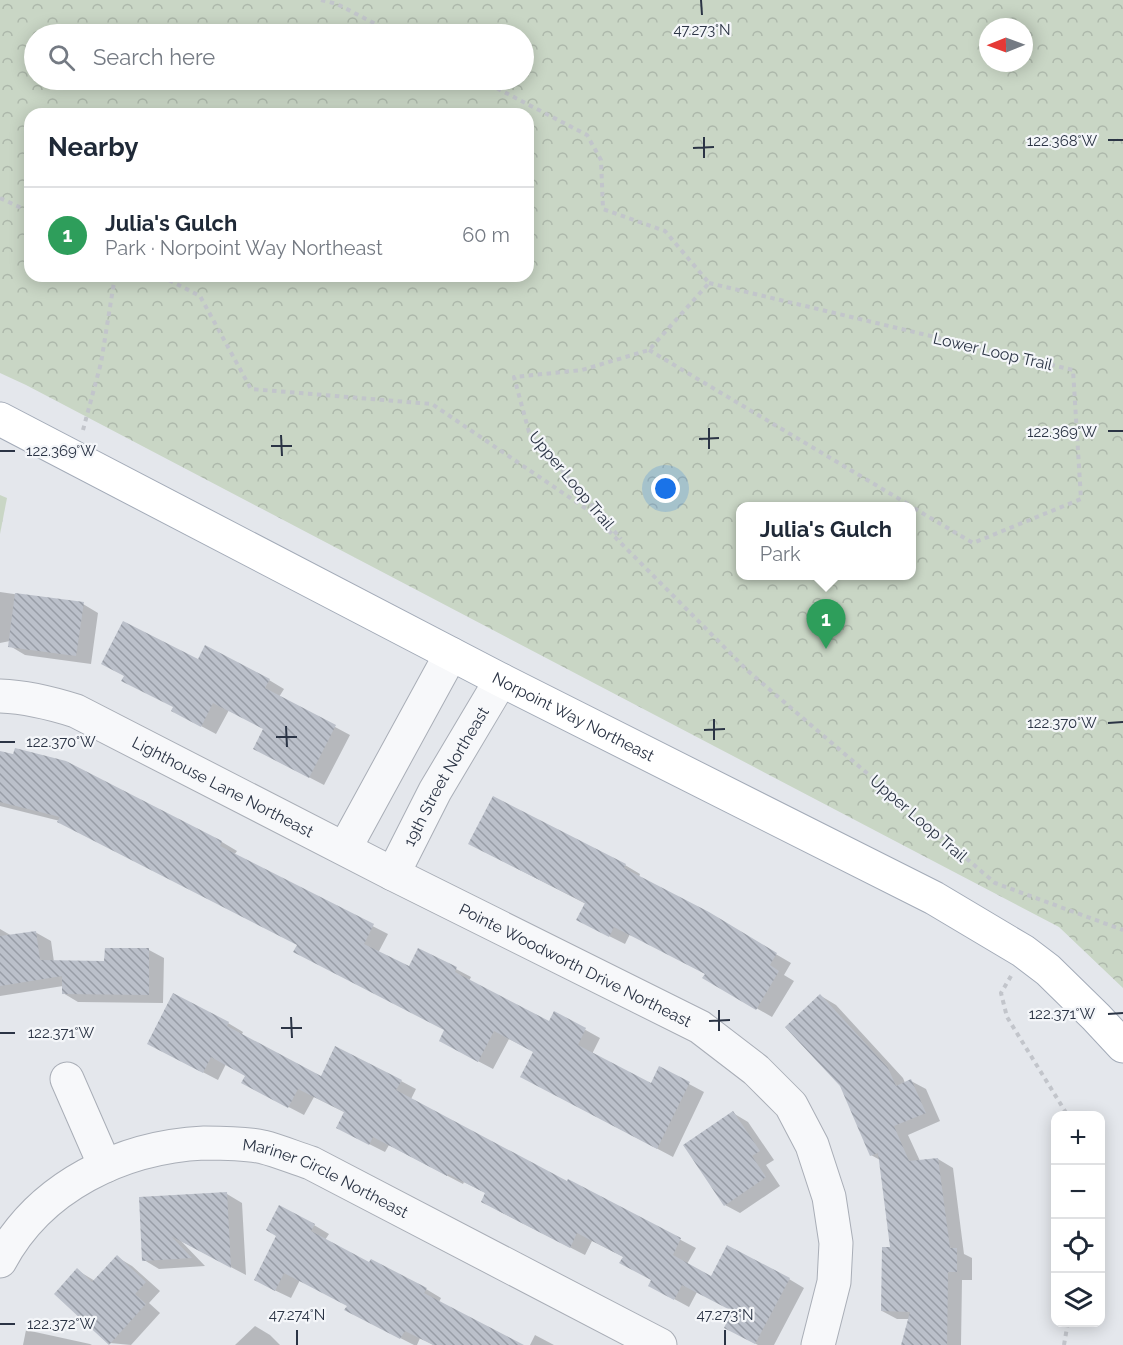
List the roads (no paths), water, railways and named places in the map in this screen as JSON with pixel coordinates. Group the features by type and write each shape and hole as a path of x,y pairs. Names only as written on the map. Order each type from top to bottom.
{"main road":[{"name":"Norpoint Way Northeast","path":"0,419 501,680 934,898 1023,951 1072,994 1123,1046"}],"street":[{"path":"345,848 452,654"},
{"name":"19th Street Northeast","path":"393,874 435,791 501,680"},
{"name":"Lighthouse Lane Northeast","path":"0,696 23,697 76,711 345,848"},
{"path":"390,767 435,791"},
{"name":"Pointe Woodworth Drive Northeast","path":"345,848 700,1027 756,1070 791,1105 812,1145 829,1197 836,1243 834,1282 818,1345"},
{"path":"67,1079 105,1166"},
{"name":"Mariner Circle Northeast","path":"0,1261 9,1244 39,1210 63,1189 125,1157 156,1148 188,1144 222,1143 262,1147 311,1163 660,1345"}],"place":[{"name":"Julia's Gulch","path":"826,649"}]}
